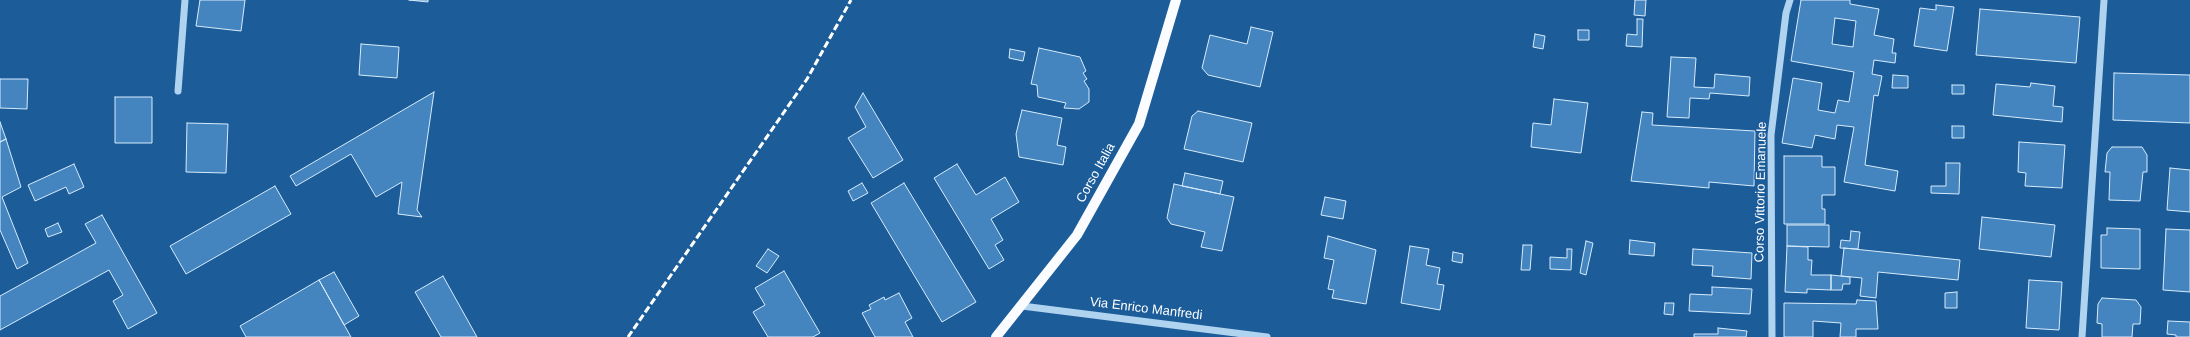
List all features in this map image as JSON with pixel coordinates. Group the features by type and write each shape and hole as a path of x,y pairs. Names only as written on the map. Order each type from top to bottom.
{"main road":[{"name":"Corso Italia","path":"996,337 1077,235 1140,124 1176,0"}],"street":[{"path":"178,91 185,0"},
{"name":"Corso Vittorio Emanuele","path":"1772,337 1771,135 1786,14 1790,0"},
{"path":"2082,337 2104,0"},
{"name":"Via Enrico Manfredi","path":"1022,306 1267,337"}],"building":[{"path":"200,0 245,0 241,31 196,26"},
{"path":"409,0 428,0 428,2"},
{"path":"1635,0 1646,0 1645,16 1634,15"},
{"path":"1801,0 1850,0 1850,4 1879,9 1874,35 1894,39 1892,53 1896,53 1895,63 1874,60 1872,74 1882,76 1878,96 1874,95 1865,165 1898,171 1895,191 1844,182 1854,127 1837,125 1835,139 1815,135 1812,148 1782,143 1793,78 1822,83 1818,110 1835,113 1838,100 1849,102 1854,72 1791,61","holes":["1835,18 1856,21 1853,47 1832,44"]},
{"path":"1936,5 1954,7 1947,51 1914,46 1920,8 1936,10"},
{"path":"1980,9 2080,17 2076,63 1976,55"},
{"path":"1637,19 1643,19 1642,47 1626,46 1627,34 1637,35"},
{"path":"1251,27 1273,32 1260,87 1208,75 1202,68 1210,35 1247,44"},
{"path":"1578,30 1589,30 1589,40 1578,40"},
{"path":"1535,34 1545,36 1543,49 1533,47"},
{"path":"361,44 399,47 397,78 359,75"},
{"path":"1039,48 1080,57 1086,71 1083,73 1087,79 1084,81 1089,89 1089,102 1079,109 1064,108 1066,103 1038,97 1037,85 1031,84"},
{"path":"1010,49 1025,52 1023,61 1009,58"},
{"path":"1671,57 1696,58 1694,87 1714,88 1715,74 1750,77 1749,96 1710,93 1709,99 1690,98 1689,118 1667,117"},
{"path":"2114,73 2190,75 2190,123 2113,120"},
{"path":"1893,75 1908,76 1908,88 1892,88"},
{"path":"0,79 28,79 27,109 0,108"},
{"path":"2031,83 2055,86 2053,106 2063,107 2062,122 1993,115 1996,84 2030,87"},
{"path":"1952,85 1964,85 1964,94 1952,94"},
{"path":"434,92 417,210 422,217 398,214 402,182 376,197 351,154 296,186 290,176"},
{"path":"863,93 903,160 873,178 848,138 866,127 855,107"},
{"path":"115,97 152,97 152,143 115,143"},
{"path":"1554,99 1588,103 1581,153 1531,147 1533,123 1551,125"},
{"path":"1022,110 1062,118 1057,145 1066,147 1063,165 1019,157 1016,134"},
{"path":"1198,111 1252,123 1243,162 1184,149 1192,116"},
{"path":"1642,112 1653,113 1652,125 1755,131 1754,186 1709,182 1709,188 1631,181"},
{"path":"0,122 6,139 0,142"},
{"path":"187,123 228,124 226,173 186,172"},
{"path":"1952,126 1964,126 1964,138 1952,138"},
{"path":"6,139 21,187 2,197 28,263 17,269 0,230 0,142"},
{"path":"2019,142 2065,145 2062,188 2025,186 2026,173 2018,172"},
{"path":"2112,147 2142,147 2147,155 2147,172 2143,172 2140,201 2109,200 2110,172 2105,172 2107,153"},
{"path":"1784,156 1822,156 1822,167 1835,167 1835,195 1822,195 1822,209 1825,209 1825,224 1784,224"},
{"path":"1946,163 1960,163 1959,194 1931,193 1931,186 1946,186"},
{"path":"74,164 84,187 69,194 66,187 35,201 28,185"},
{"path":"957,164 976,195 1005,177 1019,202 991,219 1003,240 995,245 1004,260 989,269 934,178"},
{"path":"2170,168 2190,170 2190,212 2167,210"},
{"path":"1185,173 1223,181 1220,194 1182,186"},
{"path":"862,183 868,193 853,201 848,191"},
{"path":"904,183 976,302 942,322 871,203"},
{"path":"1174,184 1234,197 1222,251 1201,247 1205,232 1171,224 1167,218"},
{"path":"275,186 291,214 186,274 170,246"},
{"path":"1325,197 1346,201 1343,219 1321,215"},
{"path":"102,215 157,313 128,329 113,301 123,295 109,270 0,330 0,296 96,243 85,224"},
{"path":"1982,217 2055,225 2051,257 1979,249"},
{"path":"58,223 62,232 48,237 45,229"},
{"path":"1787,225 1829,225 1829,247 1787,246"},
{"path":"2107,228 2140,229 2140,269 2101,268 2101,235 2107,235"},
{"path":"2166,229 2190,230 2190,292 2163,290"},
{"path":"1851,231 1860,232 1858,249 1840,248 1841,240 1850,241"},
{"path":"1328,236 1376,250 1366,304 1332,298 1334,290 1328,289 1334,260 1324,258"},
{"path":"1630,240 1655,243 1654,256 1629,254"},
{"path":"1586,241 1593,243 1586,275 1580,273"},
{"path":"1523,245 1532,245 1530,270 1521,270"},
{"path":"1410,246 1429,249 1426,265 1440,268 1437,284 1444,285 1440,310 1401,303"},
{"path":"1787,246 1808,247 1808,260 1812,260 1811,275 1831,275 1831,290 1807,289 1807,293 1785,292"},
{"path":"1844,248 1960,260 1958,280 1878,272 1876,298 1860,296 1862,278 1841,276"},
{"path":"768,249 779,256 767,273 756,266"},
{"path":"1567,249 1572,249 1571,270 1550,269 1550,257 1567,258"},
{"path":"1693,249 1752,253 1751,279 1712,276 1713,266 1692,265"},
{"path":"1453,252 1463,254 1462,263 1452,261"},
{"path":"784,271 820,333 813,337 768,337 753,312 765,305 755,288"},
{"path":"334,272 359,316 344,325 319,280"},
{"path":"1831,275 1850,277 1850,284 1843,284 1842,290 1831,290"},
{"path":"443,276 477,337 441,337 415,292"},
{"path":"319,280 351,337 246,337 240,326"},
{"path":"2029,280 2062,282 2059,330 2026,328"},
{"path":"1712,287 1752,289 1750,314 1689,311 1690,294 1712,295"},
{"path":"1957,292 1957,308 1945,308 1945,293"},
{"path":"899,293 912,318 905,322 913,337 875,337 862,313 871,309 869,305 884,297 885,300"},
{"path":"2102,298 2136,300 2141,307 2140,324 2133,324 2132,337 2102,337 2102,324 2097,323 2098,304"},
{"path":"1857,300 1876,301 1878,329 1856,329 1856,337 1840,337 1841,323 1813,321 1813,337 1784,337 1784,303 1856,304"},
{"path":"1665,303 1674,303 1673,315 1664,314"},
{"path":"2168,321 2190,322 2190,337 2176,337 2176,335 2167,334"},
{"path":"1718,328 1747,331 1746,337 1694,337 1694,334 1718,334"}],"railway":[{"path":"628,337 807,79 851,0"}]}
